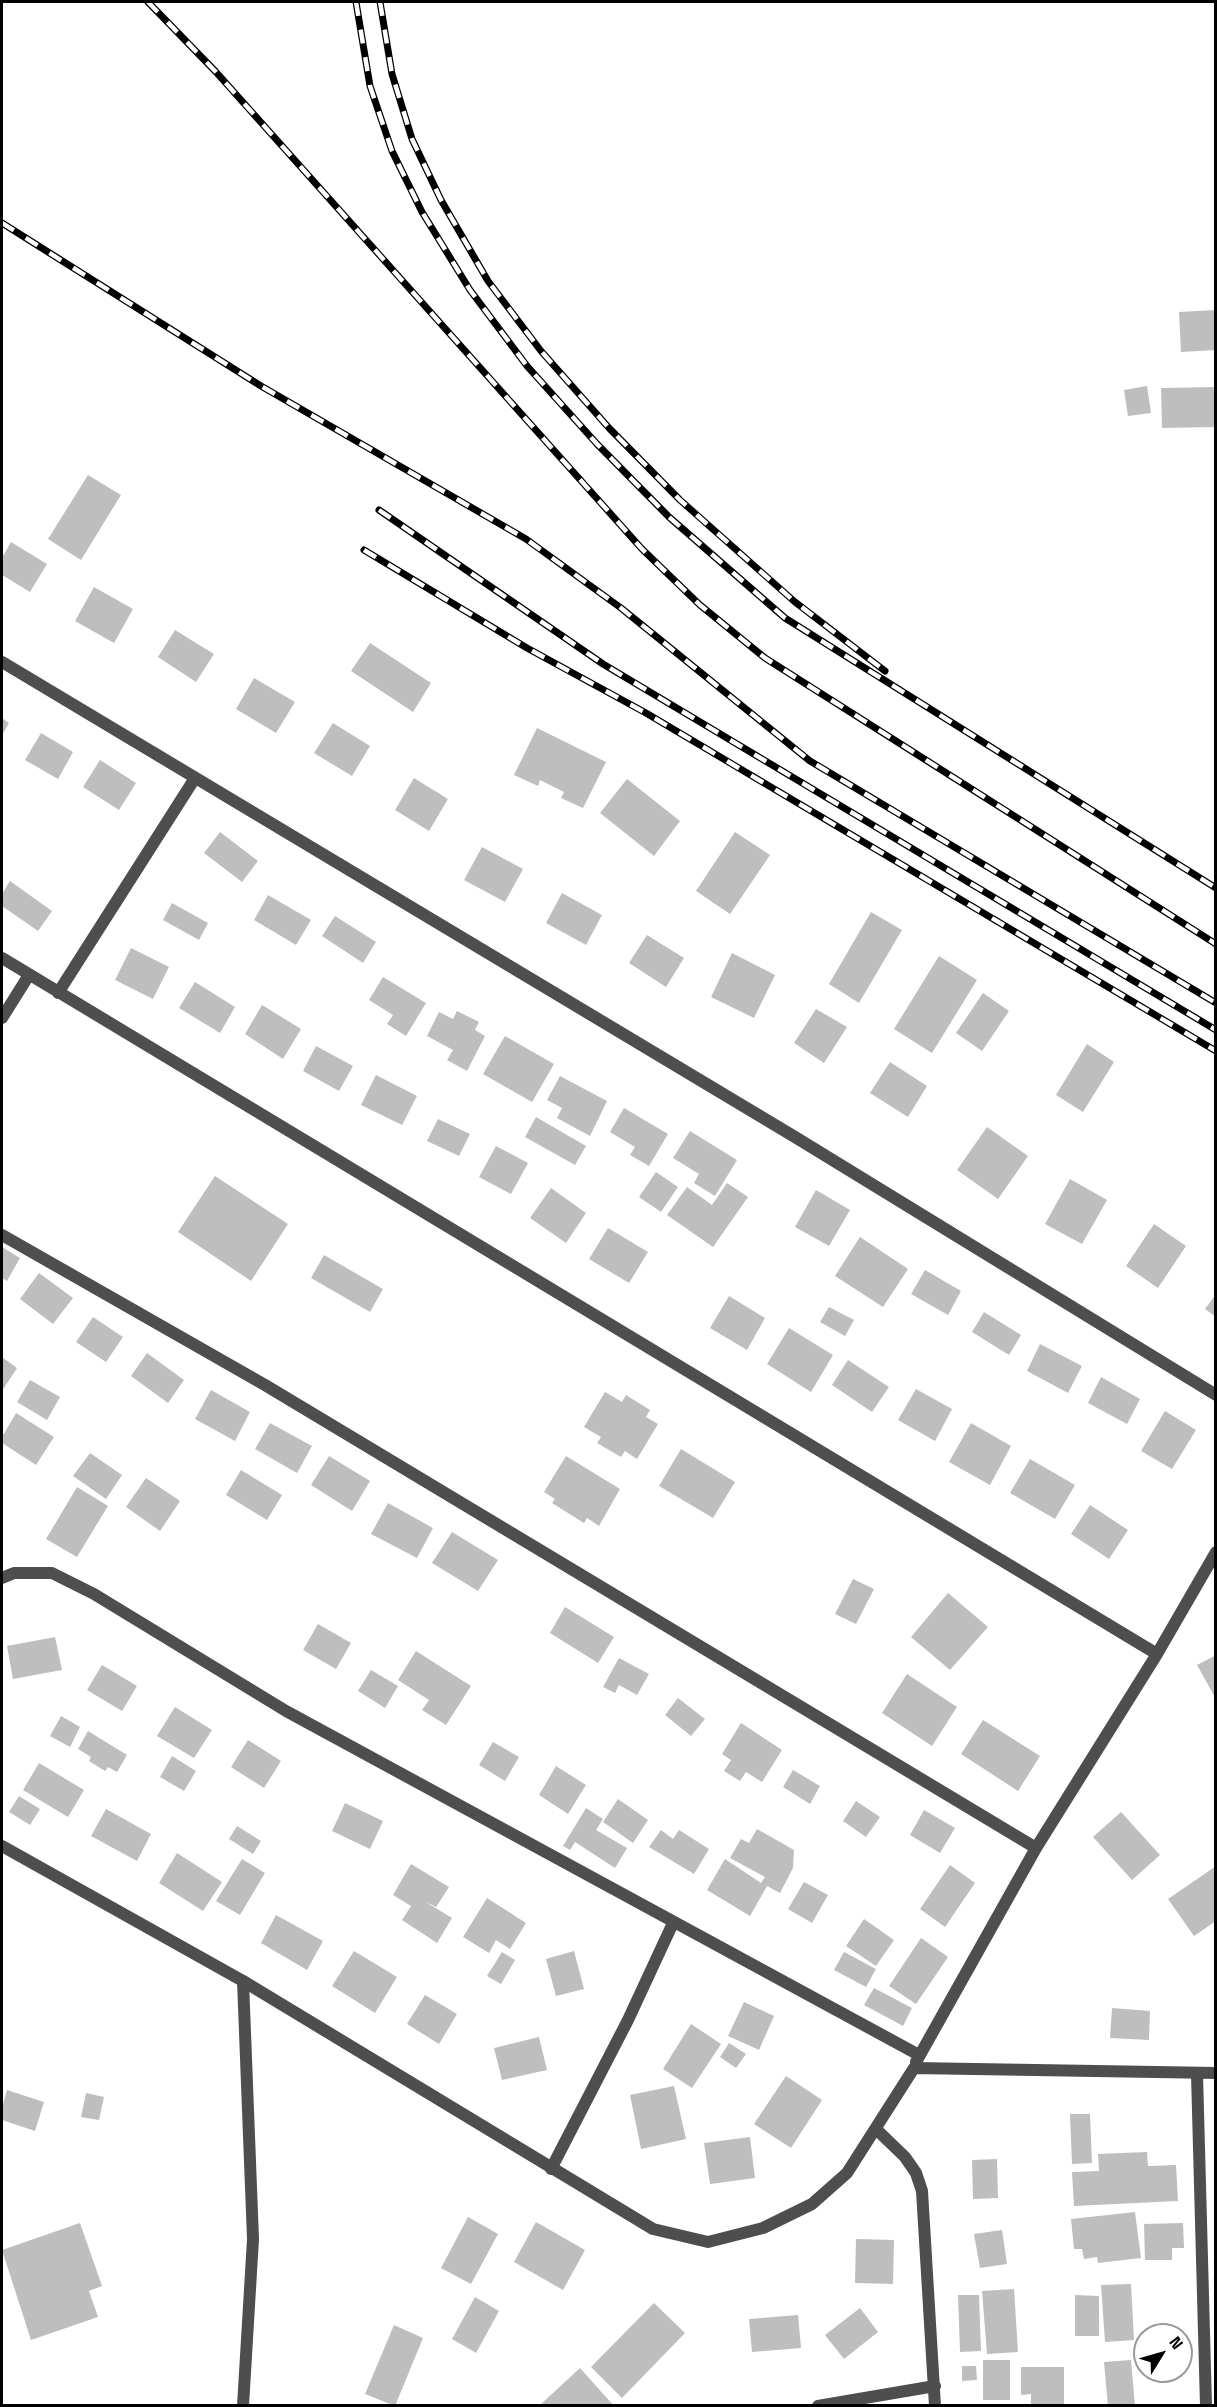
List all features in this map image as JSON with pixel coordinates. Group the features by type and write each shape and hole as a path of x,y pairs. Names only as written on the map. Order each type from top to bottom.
{"street":[{"path":"2,662 795,1137 1215,1395"},
{"path":"58,993 195,778"},
{"path":"2,958 1158,1654"},
{"path":"2,1018 29,975"},
{"path":"2,1235 265,1385 1036,1848"},
{"path":"2,1846 243,1981 653,2229 708,2242 763,2228 812,2204 847,2173 877,2130 914,2068 919,2055 1036,1848 1158,1654 1215,1552"},
{"path":"2,1578 14,1573 52,1573 94,1594 286,1711 919,2055"},
{"path":"551,2169 628,2020 673,1923"},
{"path":"243,1981 253,2239 243,2406"},
{"path":"914,2068 1215,2073"},
{"path":"1197,2074 1206,2406"},
{"path":"877,2130 905,2157 916,2173 922,2191 935,2406"},
{"path":"818,2406 935,2386"}],"building":[{"path":"1216,310 1216,350 1181,352 1179,312"},
{"path":"1147,386 1151,413 1128,416 1124,390"},
{"path":"1216,387 1216,427 1162,428 1161,388"},
{"path":"88,475 121,495 81,560 48,539"},
{"path":"11,542 47,564 30,592 2,575 2,558"},
{"path":"94,587 133,609 114,643 75,621"},
{"path":"175,630 214,654 196,682 158,657"},
{"path":"370,643 431,683 413,712 351,671"},
{"path":"254,678 295,702 276,733 236,709"},
{"path":"2,718 9,723 2,735"},
{"path":"333,723 370,746 352,776 314,753"},
{"path":"537,728 606,762 583,808 561,798 564,792 540,780 538,786 514,775"},
{"path":"41,733 73,752 58,779 25,760"},
{"path":"100,760 136,783 119,810 83,787"},
{"path":"414,778 448,799 429,831 395,810"},
{"path":"627,779 680,821 654,856 600,813"},
{"path":"220,832 258,861 242,882 204,853"},
{"path":"735,832 770,855 730,914 696,891"},
{"path":"482,847 523,869 505,902 464,880"},
{"path":"10,881 52,911 38,931 2,906 2,894"},
{"path":"562,893 602,915 586,945 546,923"},
{"path":"268,895 311,920 296,945 254,920"},
{"path":"172,903 208,923 199,940 163,920"},
{"path":"871,912 902,930 859,1003 829,984"},
{"path":"335,916 376,942 363,963 322,936"},
{"path":"647,935 684,958 666,987 629,963"},
{"path":"131,948 169,967 153,999 115,980"},
{"path":"732,953 775,975 754,1018 711,997"},
{"path":"939,956 977,980 932,1053 894,1029"},
{"path":"383,977 426,1003 406,1036 387,1024 393,1015 369,1000"},
{"path":"195,982 235,1007 220,1033 179,1008"},
{"path":"983,993 1009,1011 982,1051 956,1033"},
{"path":"262,1005 301,1029 283,1059 245,1034"},
{"path":"816,1009 847,1027 824,1063 794,1043"},
{"path":"457,1011 479,1022 475,1030 485,1036 467,1071 447,1060 453,1050 427,1036 439,1012 453,1019"},
{"path":"505,1036 554,1064 532,1102 483,1074"},
{"path":"1087,1044 1114,1062 1083,1112 1056,1095"},
{"path":"316,1046 353,1066 339,1091 303,1071"},
{"path":"890,1062 927,1086 908,1117 870,1093"},
{"path":"376,1075 417,1096 402,1125 361,1105"},
{"path":"560,1076 607,1101 590,1136 557,1118 562,1108 547,1100"},
{"path":"624,1108 668,1134 649,1166 630,1155 635,1147 610,1132"},
{"path":"536,1117 586,1146 575,1165 525,1137"},
{"path":"438,1119 470,1134 459,1156 427,1141"},
{"path":"987,1127 1028,1156 998,1199 957,1170"},
{"path":"690,1131 737,1160 715,1196 694,1183 699,1174 673,1158"},
{"path":"496,1146 528,1163 511,1194 479,1177"},
{"path":"656,1172 678,1187 661,1212 639,1197"},
{"path":"215,1176 288,1224 251,1281 178,1232"},
{"path":"1070,1179 1107,1200 1082,1244 1045,1224"},
{"path":"727,1183 748,1197 713,1247 667,1215 687,1187 712,1205"},
{"path":"551,1188 586,1213 566,1243 530,1218"},
{"path":"816,1190 850,1210 829,1246 795,1227"},
{"path":"1154,1224 1186,1246 1158,1288 1126,1266"},
{"path":"608,1228 648,1252 629,1283 589,1259"},
{"path":"860,1237 908,1269 883,1307 835,1276"},
{"path":"2,1247 20,1258 7,1281 2,1278"},
{"path":"324,1255 383,1289 370,1312 311,1278"},
{"path":"925,1270 961,1291 948,1315 911,1294"},
{"path":"39,1273 73,1298 53,1324 20,1299"},
{"path":"1216,1294 1216,1317 1205,1309"},
{"path":"729,1296 765,1318 747,1350 710,1328"},
{"path":"829,1307 854,1320 845,1336 820,1322"},
{"path":"984,1312 1021,1335 1009,1355 972,1332"},
{"path":"93,1317 123,1337 106,1362 76,1342"},
{"path":"789,1328 833,1355 811,1392 767,1364"},
{"path":"1040,1344 1082,1366 1068,1393 1027,1371"},
{"path":"147,1353 184,1380 168,1403 131,1376"},
{"path":"2,1357 17,1368 2,1391"},
{"path":"848,1360 889,1387 872,1412 832,1385"},
{"path":"1101,1377 1140,1399 1127,1424 1088,1403"},
{"path":"30,1380 60,1397 47,1420 17,1402"},
{"path":"916,1389 952,1409 935,1441 898,1420"},
{"path":"211,1390 250,1412 235,1441 195,1419"},
{"path":"605,1392 622,1402 626,1395 650,1410 646,1417 658,1424 637,1459 625,1451 621,1457 597,1443 601,1437 584,1427"},
{"path":"1165,1411 1196,1430 1172,1469 1141,1451"},
{"path":"16,1413 54,1437 36,1465 2,1443 2,1437"},
{"path":"270,1423 312,1446 297,1473 255,1449"},
{"path":"971,1423 1011,1446 990,1485 949,1462"},
{"path":"681,1449 735,1482 713,1518 659,1486"},
{"path":"90,1453 122,1475 106,1499 73,1476"},
{"path":"329,1456 370,1481 352,1511 311,1485"},
{"path":"566,1456 620,1489 599,1526 587,1518 584,1523 552,1503 555,1499 544,1492"},
{"path":"1030,1459 1075,1485 1055,1519 1010,1493"},
{"path":"241,1470 282,1495 267,1520 226,1495"},
{"path":"146,1478 180,1501 160,1531 126,1507"},
{"path":"77,1487 108,1506 77,1557 46,1539"},
{"path":"388,1503 433,1528 417,1558 371,1534"},
{"path":"1090,1505 1128,1530 1109,1559 1071,1534"},
{"path":"452,1532 498,1560 478,1591 432,1563"},
{"path":"853,1579 874,1589 856,1624 835,1614"},
{"path":"948,1593 988,1627 950,1670 911,1637"},
{"path":"565,1607 614,1637 598,1663 550,1633"},
{"path":"318,1624 351,1643 336,1669 303,1650"},
{"path":"55,1637 62,1670 13,1679 7,1646"},
{"path":"416,1651 471,1686 446,1725 422,1710 429,1700 398,1680"},
{"path":"1216,1655 1216,1699 1197,1665"},
{"path":"619,1658 649,1674 637,1695 619,1685 615,1693 603,1687"},
{"path":"102,1665 137,1686 122,1711 87,1690"},
{"path":"371,1670 398,1686 385,1708 358,1691"},
{"path":"907,1674 957,1707 932,1746 882,1713"},
{"path":"678,1698 705,1719 691,1736 665,1715"},
{"path":"175,1707 212,1730 194,1758 157,1736"},
{"path":"61,1716 80,1727 70,1747 50,1736"},
{"path":"983,1720 1040,1756 1018,1791 961,1754"},
{"path":"741,1723 782,1750 762,1782 746,1772 740,1781 724,1771 731,1760 722,1754"},
{"path":"88,1731 127,1755 117,1772 108,1767 105,1771 89,1761 91,1757 78,1749"},
{"path":"248,1740 281,1761 264,1788 231,1767"},
{"path":"493,1742 519,1757 505,1781 479,1765"},
{"path":"172,1756 196,1771 184,1791 160,1777"},
{"path":"39,1763 84,1790 68,1817 23,1790"},
{"path":"556,1766 586,1785 568,1814 539,1795"},
{"path":"793,1770 820,1786 810,1804 783,1787"},
{"path":"19,1796 40,1809 30,1825 9,1812"},
{"path":"618,1799 648,1820 633,1843 603,1822"},
{"path":"856,1801 880,1817 866,1837 843,1821"},
{"path":"345,1803 383,1821 370,1849 332,1831"},
{"path":"586,1808 603,1819 596,1830 627,1848 615,1868 575,1842 570,1850 563,1846"},
{"path":"106,1809 151,1834 137,1861 91,1836"},
{"path":"924,1810 955,1828 940,1853 910,1835"},
{"path":"1121,1812 1160,1855 1132,1880 1093,1837"},
{"path":"237,1826 261,1841 253,1854 229,1839"},
{"path":"757,1829 794,1850 793,1868 780,1893 767,1886 750,1916 707,1890 725,1859 761,1883 765,1877 730,1858 741,1839 749,1843"},
{"path":"661,1830 673,1839 679,1830 709,1849 694,1874 649,1847"},
{"path":"177,1853 222,1882 203,1911 159,1883"},
{"path":"242,1859 265,1873 240,1915 216,1901"},
{"path":"411,1864 449,1887 436,1907 424,1901 452,1918 437,1943 402,1920 411,1906 393,1895"},
{"path":"950,1865 975,1883 945,1927 920,1909"},
{"path":"1216,1866 1216,1921 1194,1936 1168,1899"},
{"path":"804,1882 828,1895 812,1923 788,1909"},
{"path":"487,1898 526,1923 510,1949 496,1940 489,1953 463,1937"},
{"path":"276,1915 323,1941 307,1970 261,1943"},
{"path":"864,1919 894,1940 876,1966 846,1946"},
{"path":"921,1938 948,1957 916,2004 889,1986"},
{"path":"354,1951 397,1977 375,2013 332,1986"},
{"path":"574,1951 584,1989 556,1996 546,1959"},
{"path":"502,1952 515,1960 501,1984 487,1976"},
{"path":"844,1952 876,1969 866,1987 834,1970"},
{"path":"874,1988 912,2008 903,2026 864,2005"},
{"path":"425,1995 457,2014 439,2044 407,2024"},
{"path":"744,2002 774,2016 759,2050 728,2036"},
{"path":"1112,2008 1150,2011 1149,2040 1110,2038"},
{"path":"691,2024 721,2044 692,2088 663,2069"},
{"path":"539,2037 547,2070 502,2080 494,2048"},
{"path":"729,2043 746,2054 736,2068 720,2057"},
{"path":"786,2076 822,2100 791,2148 754,2124"},
{"path":"674,2086 686,2139 641,2149 630,2095"},
{"path":"7,2090 44,2102 35,2131 2,2120 2,2108"},
{"path":"86,2093 104,2097 99,2120 81,2117"},
{"path":"1070,2114 1090,2114 1092,2163 1072,2164"},
{"path":"750,2137 755,2178 710,2184 704,2143"},
{"path":"1147,2152 1148,2166 1176,2165 1178,2201 1074,2206 1072,2172 1099,2171 1098,2154"},
{"path":"997,2159 998,2198 973,2199 972,2160"},
{"path":"1135,2212 1141,2258 1098,2263 1097,2257 1084,2259 1082,2249 1074,2249 1071,2219"},
{"path":"468,2217 498,2234 471,2284 441,2268"},
{"path":"536,2222 585,2250 563,2290 514,2262"},
{"path":"80,2223 102,2286 89,2291 98,2317 31,2340 2,2250"},
{"path":"1183,2223 1184,2248 1172,2248 1172,2260 1145,2260 1144,2224"},
{"path":"1002,2230 1007,2264 980,2268 974,2234"},
{"path":"856,2239 894,2240 893,2284 855,2283"},
{"path":"1131,2284 1133,2340 1105,2342 1101,2285"},
{"path":"1014,2289 1018,2352 987,2354 982,2291"},
{"path":"958,2295 979,2295 981,2351 960,2352"},
{"path":"1075,2295 1099,2296 1099,2336 1075,2336"},
{"path":"475,2297 499,2311 476,2353 452,2339"},
{"path":"654,2303 685,2333 622,2398 591,2367"},
{"path":"860,2308 878,2332 844,2359 825,2335"},
{"path":"798,2315 801,2348 752,2352 749,2319"},
{"path":"394,2325 423,2338 395,2406 365,2394"},
{"path":"983,2360 1010,2360 1010,2400 983,2400"},
{"path":"1131,2360 1135,2406 1108,2406 1104,2362"},
{"path":"962,2366 976,2366 977,2380 962,2381"},
{"path":"1021,2367 1064,2367 1064,2406 1031,2406 1031,2394 1021,2395"},
{"path":"580,2368 614,2406 539,2406"}],"railway":[{"path":"148,2 216,72 642,549 700,605 765,658 1216,944"},
{"path":"356,2 370,86 392,151 422,212 470,290 527,366 597,444 669,517 785,618 1216,888"},
{"path":"380,2 392,74 412,139 441,200 488,281 541,351 609,428 680,500 795,602 885,671"},
{"path":"2,223 261,386 526,539 621,608 810,761 1216,1003"},
{"path":"379,510 603,664 1216,1030"},
{"path":"364,550 527,648 646,713 1216,1051"}]}
